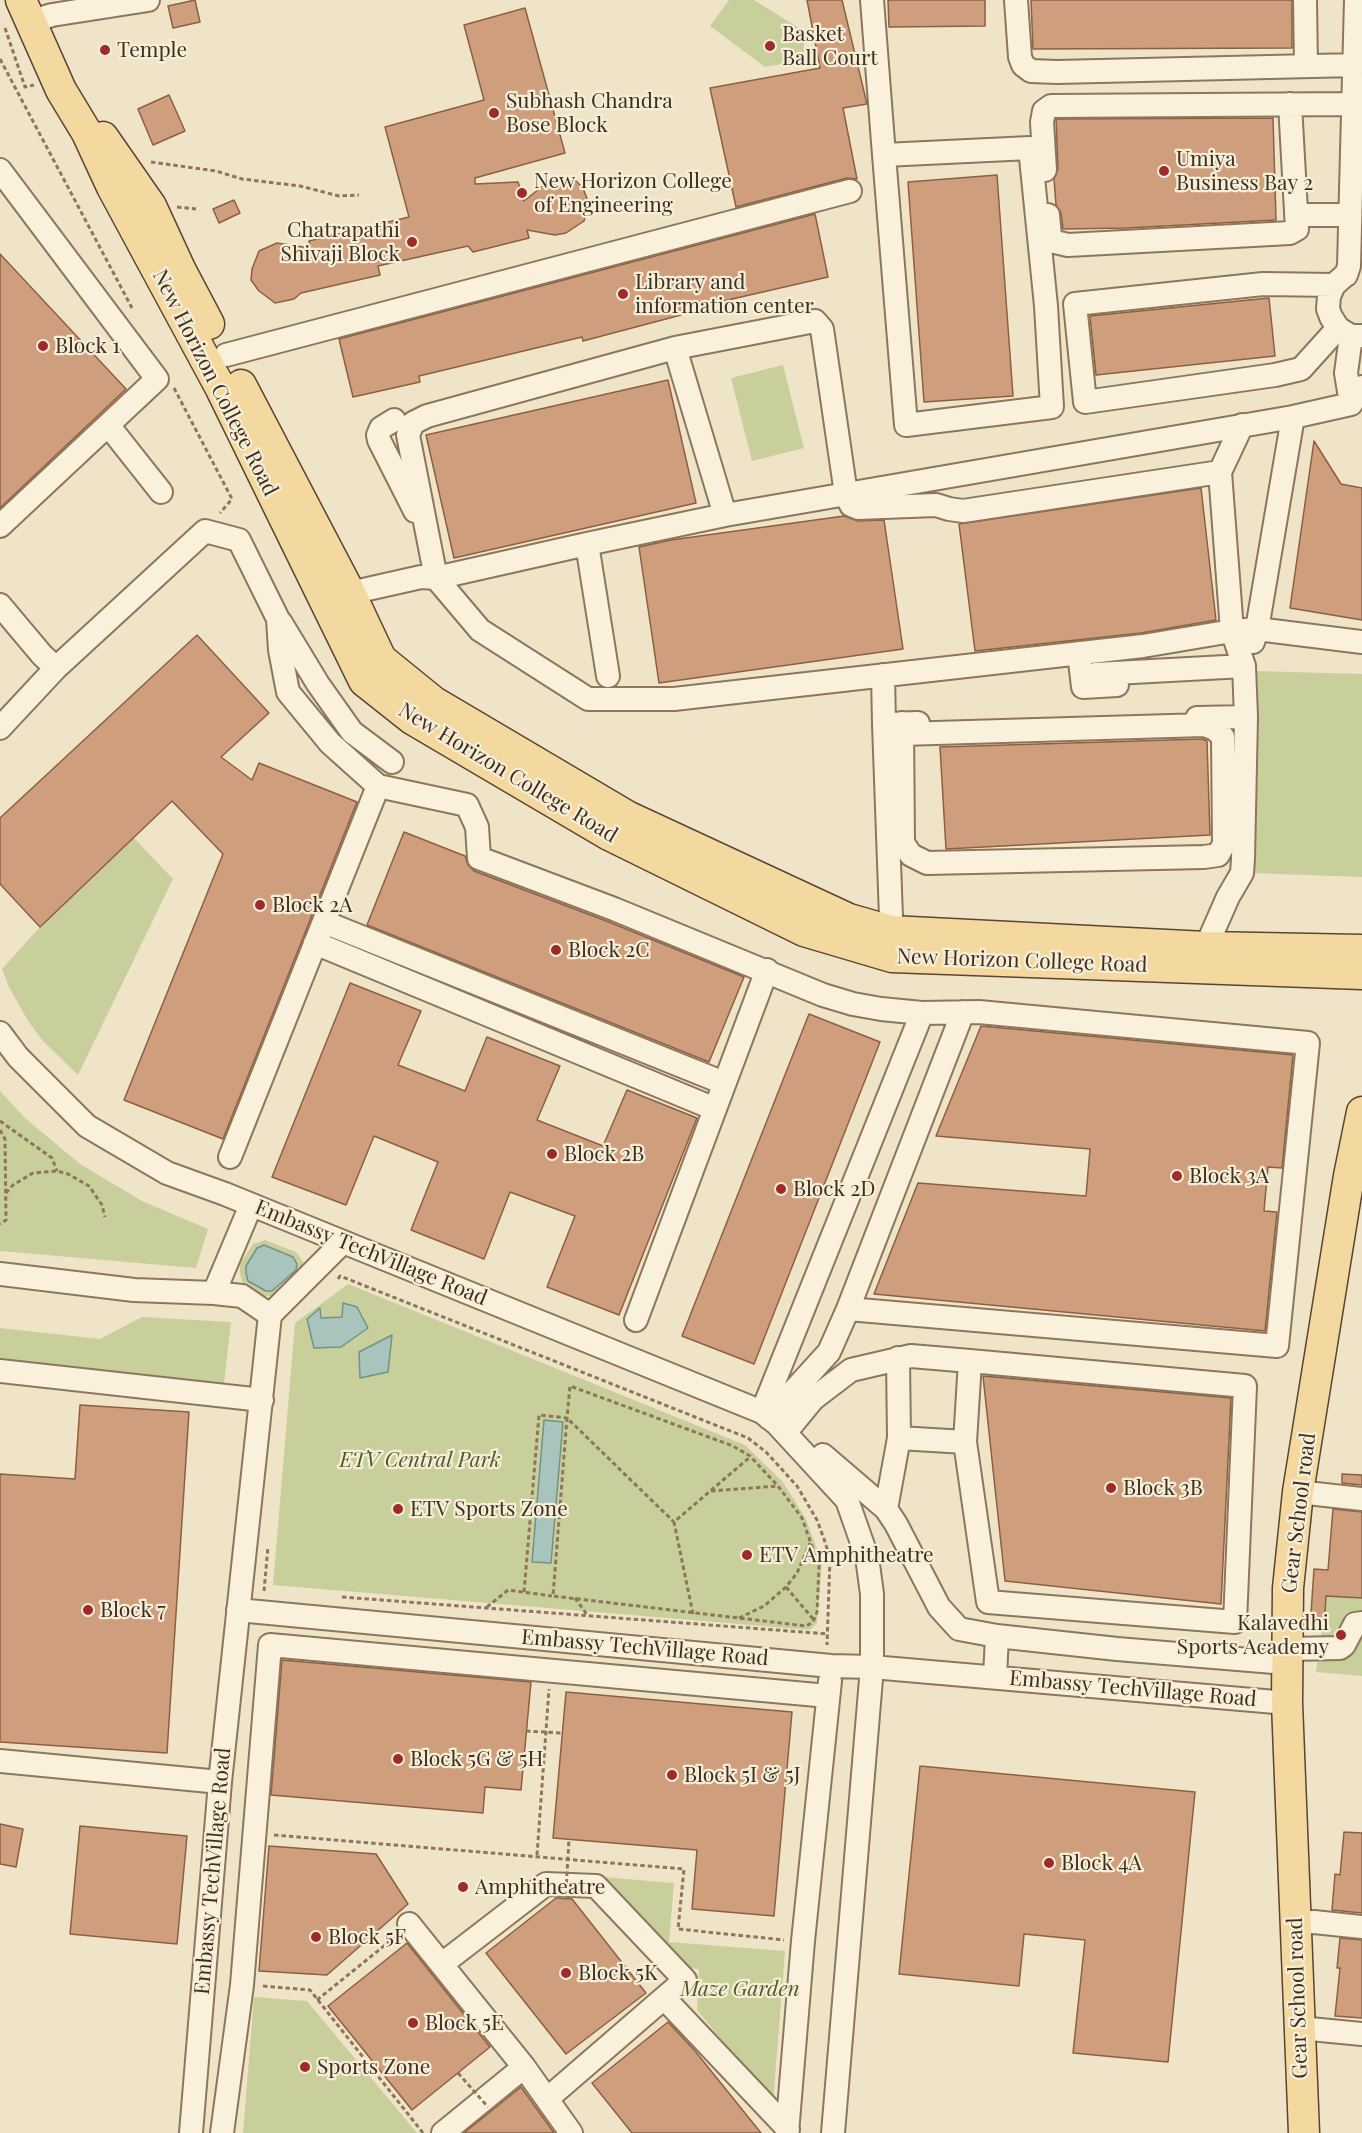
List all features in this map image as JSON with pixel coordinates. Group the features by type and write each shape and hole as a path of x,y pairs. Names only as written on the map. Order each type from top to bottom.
{"main road":[{"name":"New Horizon College Road","path":"32,10 98,130 151,206 180,269 350,593 381,659 434,702 627,816 849,919 892,944 1362,950"},
{"name":"New Horizon College Road","path":"32,10 61,90 87,133 112,188 220,387 364,681 412,719 609,835 804,931 892,944 1362,974"},
{"name":"Gear School road","path":"1304,2133 1287,1703 1288,1588 1298,1492 1349,1176 1362,1112"}],"street":[{"path":"32,10 148,0"},
{"path":"872,0 884,155 906,425 1052,407 1046,306 1030,148 884,155"},
{"path":"1016,0 1020,57 1023,65 1030,71 1354,64"},
{"path":"1305,0 1306,66"},
{"path":"1350,334 1330,317 1328,309 1329,296 1347,277 1349,266 1356,0"},
{"path":"1290,104 1297,229 1290,233 1068,245 1054,242 1050,236 1042,122 1044,111 1051,106 1290,104 1353,104"},
{"path":"0,170 157,379 0,526"},
{"path":"226,355 850,192"},
{"path":"1296,215 1350,215"},
{"path":"1347,277 1075,304 1085,402 1275,375 1300,369 1350,334"},
{"path":"1220,472 963,511 936,505 858,508 851,505 846,494 822,329 815,321 675,348 427,416 413,423 408,435 436,578 480,630 588,699 674,699 1143,646 1232,630 1257,629 1362,642"},
{"path":"350,593 421,577 436,578 586,543 725,515 1293,417 1356,395 1346,373 1350,334"},
{"path":"675,348 725,515"},
{"path":"1244,666 1257,629 1293,417"},
{"path":"394,420 381,428 378,435 379,440 421,522 426,526"},
{"path":"108,425 161,492"},
{"path":"1206,947 1228,897 1242,873 1246,717 1244,666 1232,630 1220,472 1242,425"},
{"path":"0,728 56,668 205,531 239,540 278,619 318,684 352,732 392,762"},
{"path":"586,543 608,676"},
{"path":"579,570 597,699"},
{"path":"0,605 42,655 56,668"},
{"path":"278,619 280,650 288,692 330,743 378,786 466,806 477,826 479,858 767,970 823,995 854,1004 922,1013 963,1012 1308,1043 1277,1346 848,1309"},
{"path":"1079,653 1083,687 1198,682"},
{"path":"1096,674 1244,666"},
{"path":"883,675 896,727 903,843 911,855 927,863 1204,857 1218,855 1224,844 1223,737 1215,729 1204,725 896,727"},
{"path":"896,727 1246,717"},
{"path":"892,944 896,727"},
{"path":"230,1157 378,786"},
{"path":"319,933 724,1083"},
{"path":"319,933 715,1109"},
{"path":"636,1320 767,970"},
{"path":"774,1420 830,1352 963,1012"},
{"path":"774,1420 922,1013"},
{"name":"Embassy TechVillage Road","path":"0,1033 18,1057 87,1126 167,1173 343,1242 774,1420 886,1509 939,1607 959,1629 997,1636 1117,1649 1287,1656 1340,1648 1344,1645 1354,1624 1362,1623"},
{"path":"214,1293 251,1205"},
{"path":"0,1274 134,1290 242,1296 270,1315 343,1242"},
{"name":"Embassy TechVillage Road","path":"191,2133 220,1782 270,1315"},
{"path":"774,1420 813,1399 851,1370 911,1356 970,1361 1245,1386 1235,1622 988,1602 965,1442 970,1361"},
{"path":"886,1509 899,1438 898,1358"},
{"path":"0,1371 262,1400"},
{"name":"Embassy TechVillage Road","path":"774,1420 847,1500 867,1557 872,1594 872,1667"},
{"path":"899,1438 965,1442"},
{"path":"1298,1492 1362,1499"},
{"name":"Embassy TechVillage Road","path":"238,1610 828,1665 995,1677 1287,1703"},
{"path":"995,1677 997,1636"},
{"path":"222,2133 242,1985 270,1644 828,1696"},
{"path":"787,2131 803,1941 828,1696 828,1665"},
{"path":"834,2133 872,1667"},
{"path":"0,1761 220,1782"},
{"path":"442,1964 546,1884 596,1886 685,1980 547,2099"},
{"path":"1296,1923 1314,1922 1362,1927"},
{"path":"410,1924 524,2067 572,2133"},
{"path":"664,1998 787,2131"},
{"path":"1300,2028 1362,2034"},
{"path":"443,2133 524,2067"}],"path":[{"path":"0,30 5,28 25,87 37,84"},
{"path":"0,59 133,310"},
{"path":"142,160 216,171 242,179 300,186 339,196 359,195"},
{"path":"171,383 232,499 205,531"},
{"path":"0,1121 52,1158 57,1171"},
{"path":"0,1130 5,1139 6,1193 6,1220 0,1224"},
{"path":"0,1142 5,1139"},
{"path":"6,1193 33,1173 57,1171 74,1176 89,1186 102,1205 105,1217"},
{"path":"331,1284 340,1276 748,1438 782,1468 797,1486 817,1520 830,1558 828,1665"},
{"path":"485,1608 508,1590 552,1596 575,1598 693,1614 806,1626 814,1620 817,1612 819,1566 802,1518 778,1486 750,1456 733,1446 570,1386 552,1596"},
{"path":"524,1592 539,1415 567,1418 674,1522 693,1614"},
{"path":"674,1522 750,1456"},
{"path":"710,1491 778,1486"},
{"path":"737,1618 764,1606 786,1587 797,1573 810,1542"},
{"path":"264,1592 268,1544"},
{"path":"786,1587 814,1620"},
{"path":"334,1597 828,1634"},
{"path":"575,1598 588,1616"},
{"path":"537,1855 550,1670"},
{"path":"526,1731 562,1733"},
{"path":"566,1891 569,1839"},
{"path":"317,2000 410,1924"},
{"path":"242,1985 310,1990 423,2133"},
{"path":"458,2073 488,2107"}],"green space":[{"name":"Basket Ball Court","path":"729,0 754,0 804,31 804,60 765,67 710,26"},
{"path":"783,365 804,448 752,461 731,378"},
{"path":"1256,671 1362,674 1362,877 1252,873"},
{"path":"133,837 173,879 78,1075 43,1041 28,1021 2,969 40,927"},
{"path":"0,1091 25,1118 80,1164 142,1201 208,1229 196,1268 0,1251"},
{"path":"265,1240 296,1252 303,1262 303,1267 273,1296 264,1296 243,1284 240,1274 240,1264 253,1244"},
{"name":"ETV Central Park","path":"348,1284 745,1445 783,1482 806,1519 822,1562 817,1623 810,1630 273,1585 295,1323"},
{"path":"142,1317 231,1322 224,1383 0,1359 0,1328 100,1339"},
{"name":"Kalavedhi Sports Academy","path":"1326,1596 1362,1598 1362,1676 1316,1672"},
{"name":"Maze Garden","path":"603,1877 674,1883 669,1942 785,1951 773,2103 697,2010 699,1969 679,1967"},
{"name":"Sports Zone","path":"254,1997 307,2001 417,2133 243,2133"}],"water":[{"path":"264,1245 293,1257 297,1264 296,1270 272,1291 266,1291 248,1281 246,1273 246,1266 257,1248"},
{"path":"343,1303 357,1307 368,1328 341,1347 314,1348 307,1319 320,1308 321,1318 342,1317"},
{"path":"392,1335 388,1372 360,1378 359,1352"},
{"path":"544,1420 563,1422 551,1563 532,1562"}],"building":[{"path":"195,0 200,22 173,28 168,6"},
{"path":"807,0 842,0 867,104 843,108 857,179 847,178 736,207 710,88 820,68"},
{"path":"888,0 985,0 985,26 889,27"},
{"path":"1031,0 1292,0 1292,48 1033,49"},
{"path":"525,8 565,153 475,178 475,184 518,182 524,201 549,181 575,180 583,188 589,204 584,221 566,233 555,235 527,230 529,238 473,252 468,246 378,266 380,275 301,293 294,299 275,303 259,291 251,280 252,269 259,251 277,243 310,248 309,241 409,217 385,127 484,100 464,25"},
{"path":"169,95 185,131 153,145 138,109"},
{"name":"Umiya Business Bay 2","path":"1273,118 1276,220 1063,229 1061,213 1056,205 1054,179 1058,169 1056,119"},
{"path":"997,175 1013,396 924,402 908,182"},
{"path":"234,200 240,213 219,223 213,209"},
{"path":"815,214 828,277 680,311 681,315 583,341 582,337 419,376 420,382 353,397 339,339"},
{"name":"Block 1","path":"0,254 126,389 0,508"},
{"path":"1269,298 1275,356 1096,375 1090,316"},
{"path":"668,380 696,503 454,558 426,435"},
{"path":"1314,441 1341,484 1362,488 1362,620 1290,608"},
{"path":"1201,488 1216,620 1141,633 975,651 959,524"},
{"path":"844,516 858,521 884,520 903,649 659,683 639,547 671,540"},
{"name":"Block 2A","path":"197,635 269,713 221,757 252,780 259,763 357,802 223,1139 124,1100 223,854 172,801 40,927 0,884 0,818"},
{"path":"1202,739 1207,741 1210,835 946,849 940,747"},
{"name":"Block 2C","path":"404,832 465,856 468,865 474,871 609,922 744,977 709,1062 367,925"},
{"name":"Block 2B","path":"350,983 421,1011 398,1065 465,1091 487,1037 560,1066 537,1120 603,1146 627,1090 697,1118 619,1315 547,1287 575,1216 510,1192 484,1259 411,1230 438,1162 374,1136 346,1205 272,1177"},
{"name":"Block 2D","path":"809,1014 880,1042 754,1364 682,1336"},
{"name":"Block 3A","path":"981,1026 1293,1055 1282,1168 1268,1167 1264,1211 1277,1212 1265,1331 874,1294 918,1183 1086,1196 1090,1149 936,1136"},
{"name":"Block 3B","path":"983,1376 1231,1398 1221,1604 1005,1581"},
{"name":"Block 7","path":"80,1405 189,1412 167,1753 0,1742 0,1474 75,1479"},
{"path":"1342,1474 1362,1475 1362,1485 1342,1483"},
{"path":"1333,1509 1362,1512 1362,1598 1326,1596 1324,1628 1310,1628 1314,1569 1328,1570"},
{"name":"Block 5G & 5H","path":"282,1660 531,1682 521,1790 485,1787 483,1813 271,1795"},
{"name":"Block 5I & 5J","path":"566,1692 792,1712 774,1916 692,1909 697,1850 553,1838"},
{"name":"Block 4A","path":"920,1766 1195,1792 1168,2062 1073,2053 1085,1940 1024,1934 1019,1986 899,1974"},
{"path":"0,1824 23,1829 16,1867 0,1864"},
{"path":"80,1826 187,1836 177,1944 70,1934"},
{"path":"1344,1832 1362,1833 1362,1913 1332,1910 1335,1874 1340,1875"},
{"name":"Block 5F","path":"269,1846 376,1854 408,1904 327,1975 259,1971"},
{"name":"Block 5K","path":"556,1898 572,1899 646,1993 566,2054 486,1953"},
{"path":"1340,1938 1362,1940 1362,2018 1335,2016 1340,1968 1337,1968"},
{"name":"Block 5E","path":"407,1943 490,2047 412,2110 328,2006"},
{"path":"668,2022 695,2051 761,2133 632,2133 592,2083"},
{"path":"521,2087 554,2133 464,2133"}],"place":[{"name":"Basket Ball Court","path":"770,46"},
{"name":"Temple","path":"105,50"},
{"name":"Subhash Chandra Bose Block","path":"494,113"},
{"name":"Umiya Business Bay 2","path":"1164,171"},
{"name":"New Horizon College of Engineering","path":"522,193"},
{"name":"Chatrapathi Shivaji Block","path":"412,242"},
{"name":"Library and information center","path":"623,294"},
{"name":"Block 1","path":"43,346"},
{"name":"Block 2A","path":"260,905"},
{"name":"Block 2C","path":"556,950"},
{"name":"Block 2B","path":"552,1154"},
{"name":"Block 3A","path":"1177,1176"},
{"name":"Block 2D","path":"781,1189"},
{"name":"Block 3B","path":"1111,1488"},
{"name":"ETV Sports Zone","path":"398,1509"},
{"name":"ETV Amphitheatre","path":"747,1555"},
{"name":"Block 7","path":"88,1610"},
{"name":"Kalavedhi Sports Academy","path":"1341,1635"},
{"name":"Block 5G & 5H","path":"398,1759"},
{"name":"Block 5I & 5J","path":"672,1775"},
{"name":"Block 4A","path":"1049,1863"},
{"name":"Amphitheatre","path":"463,1887"},
{"name":"Block 5F","path":"316,1937"},
{"name":"Block 5K","path":"566,1973"},
{"name":"Block 5E","path":"413,2023"},
{"name":"Sports Zone","path":"305,2067"}]}
